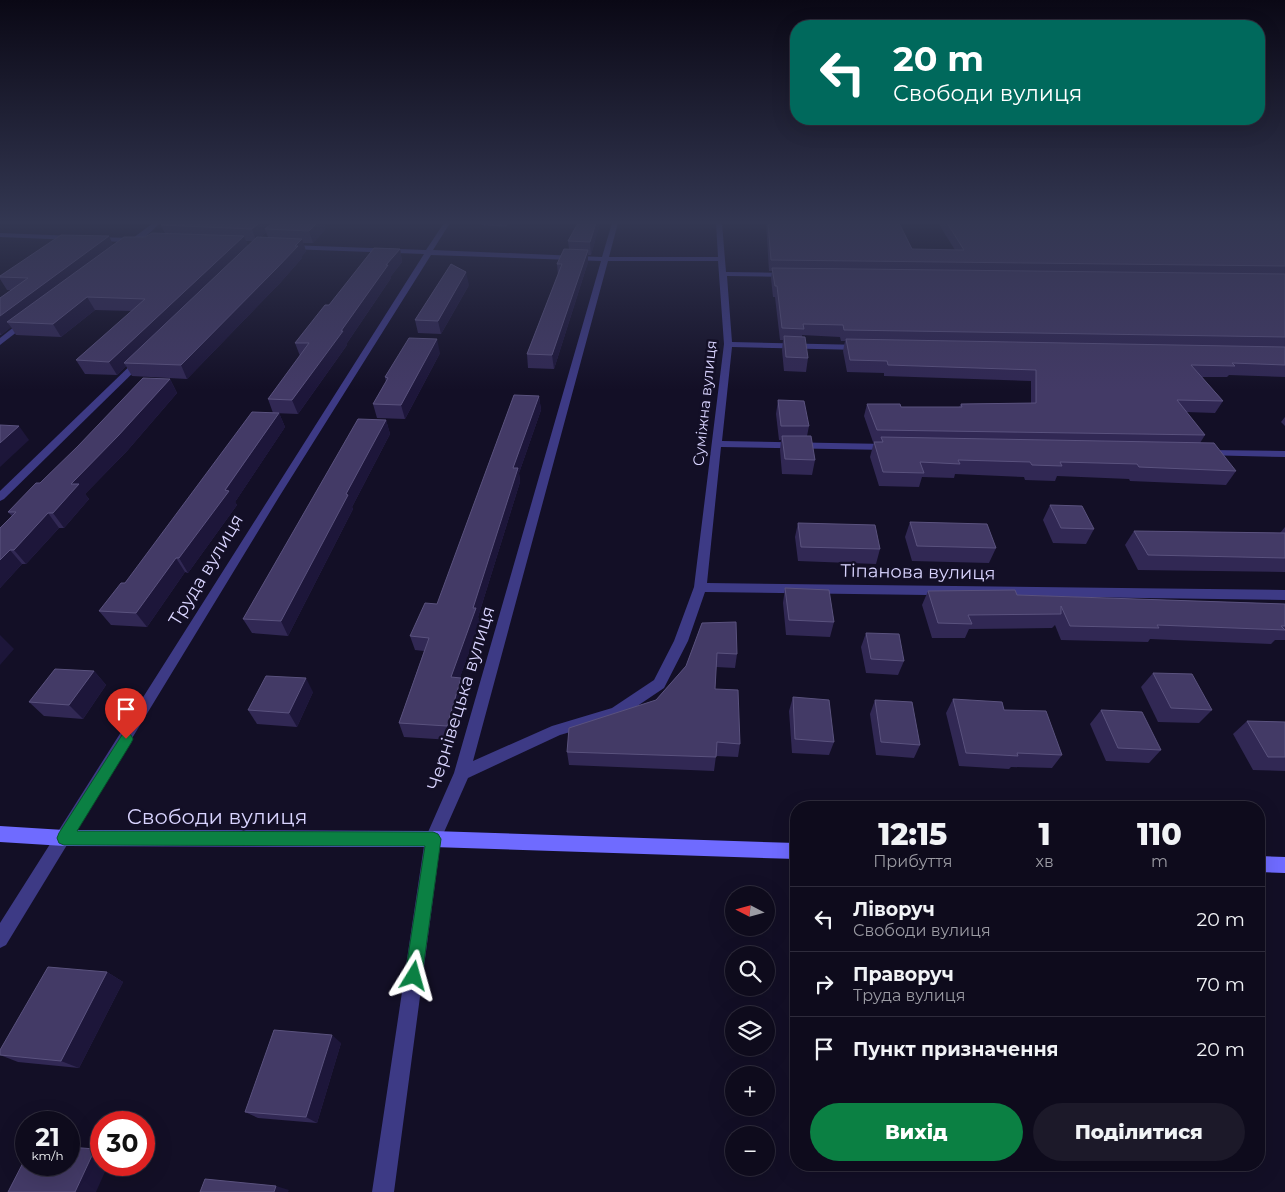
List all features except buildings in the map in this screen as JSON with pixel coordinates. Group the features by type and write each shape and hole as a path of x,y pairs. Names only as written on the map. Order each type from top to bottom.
{"main road":[{"name":"Свободи вулиця","path":"0,834 64,838 433,839 595,846 790,851"},
{"path":"1265,864 1285,864"}],"street":[{"name":"Труда вулиця","path":"0,939 411,279"},
{"name":"Чернівецька вулиця","path":"383,1192 433,839 462,773 601,279"},
{"name":"Суміжна вулиця","path":"462,773 557,730 616,713 659,684 681,642 700,586 728,344 723,279"},
{"path":"0,342 32,318"},
{"path":"728,344 867,347"},
{"path":"0,497 146,354"},
{"path":"716,444 896,447"},
{"path":"1195,452 1285,454"},
{"name":"Тіпанова вулиця","path":"700,586 1285,595"}],"route":[{"path":"126,739 64,838 433,839 414,976"}]}
